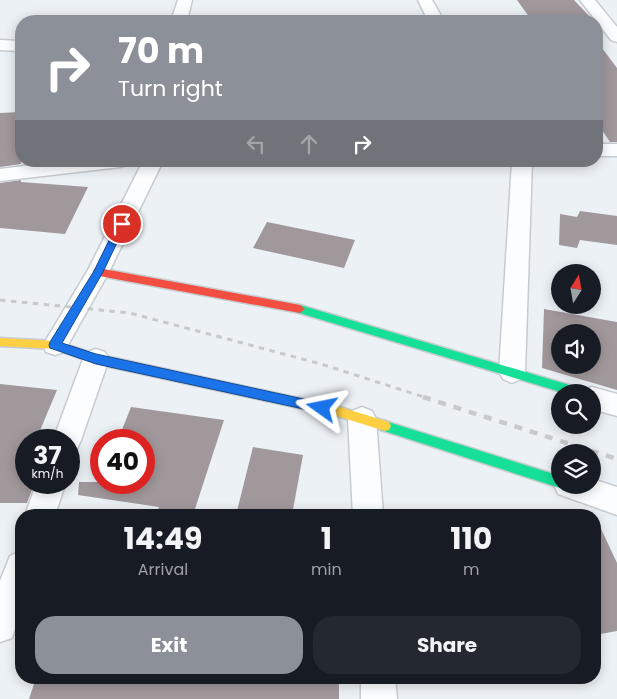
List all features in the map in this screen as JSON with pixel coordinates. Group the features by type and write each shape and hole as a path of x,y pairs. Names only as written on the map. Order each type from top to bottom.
{"street":[{"path":"180,15 184,0"},
{"path":"425,0 433,15"},
{"path":"587,0 599,15"},
{"path":"603,20 617,37"},
{"path":"0,45 15,46"},
{"path":"603,150 617,150"},
{"path":"0,175 69,167"},
{"path":"54,345 98,272 150,167"},
{"path":"512,372 522,167"},
{"path":"98,272 291,306 551,384"},
{"path":"0,342 54,345 96,359 340,412 551,479"},
{"path":"71,429 96,359"},
{"path":"601,401 617,405"},
{"path":"362,419 368,509"},
{"path":"42,509 48,494"},
{"path":"596,494 617,501"},
{"path":"0,626 15,584"},
{"path":"378,684 379,699"}],"building":[{"path":"517,0 574,0 588,15 528,15"},
{"path":"603,49 617,68 617,142 610,142 603,132"},
{"path":"15,112 15,165 0,167 0,113"},
{"path":"21,180 21,182 88,187 65,234 0,228 0,183"},
{"path":"580,211 617,216 617,245 580,240 577,248 559,245 560,214 577,217"},
{"path":"267,222 355,240 344,268 253,248"},
{"path":"544,309 551,310 551,314 572,314 617,322 617,390 562,374 601,374 601,324 551,324 551,371 542,368"},
{"path":"0,384 57,390 41,429 15,429 15,494 30,494 27,503 0,503"},
{"path":"131,407 224,420 195,509 158,509 159,507 78,495 80,494 80,482 90,482 90,494 155,494 155,429 122,429"},
{"path":"253,447 303,455 293,509 238,509"},
{"path":"601,529 617,563 617,631 601,634"},
{"path":"34,684 339,684 339,699 29,699"}],"railway":[{"path":"0,300 130,313 321,364 427,398"},
{"path":"423,397 617,459"}],"traffic: fast":[{"path":"300,309 551,384"},
{"path":"385,426 551,479"}],"traffic: slow":[{"path":"0,342 55,345 96,359 340,412 385,426"}],"traffic: jam":[{"path":"98,272 300,309"}],"route":[{"path":"122,224 98,272 54,345 96,359 322,408"}]}
